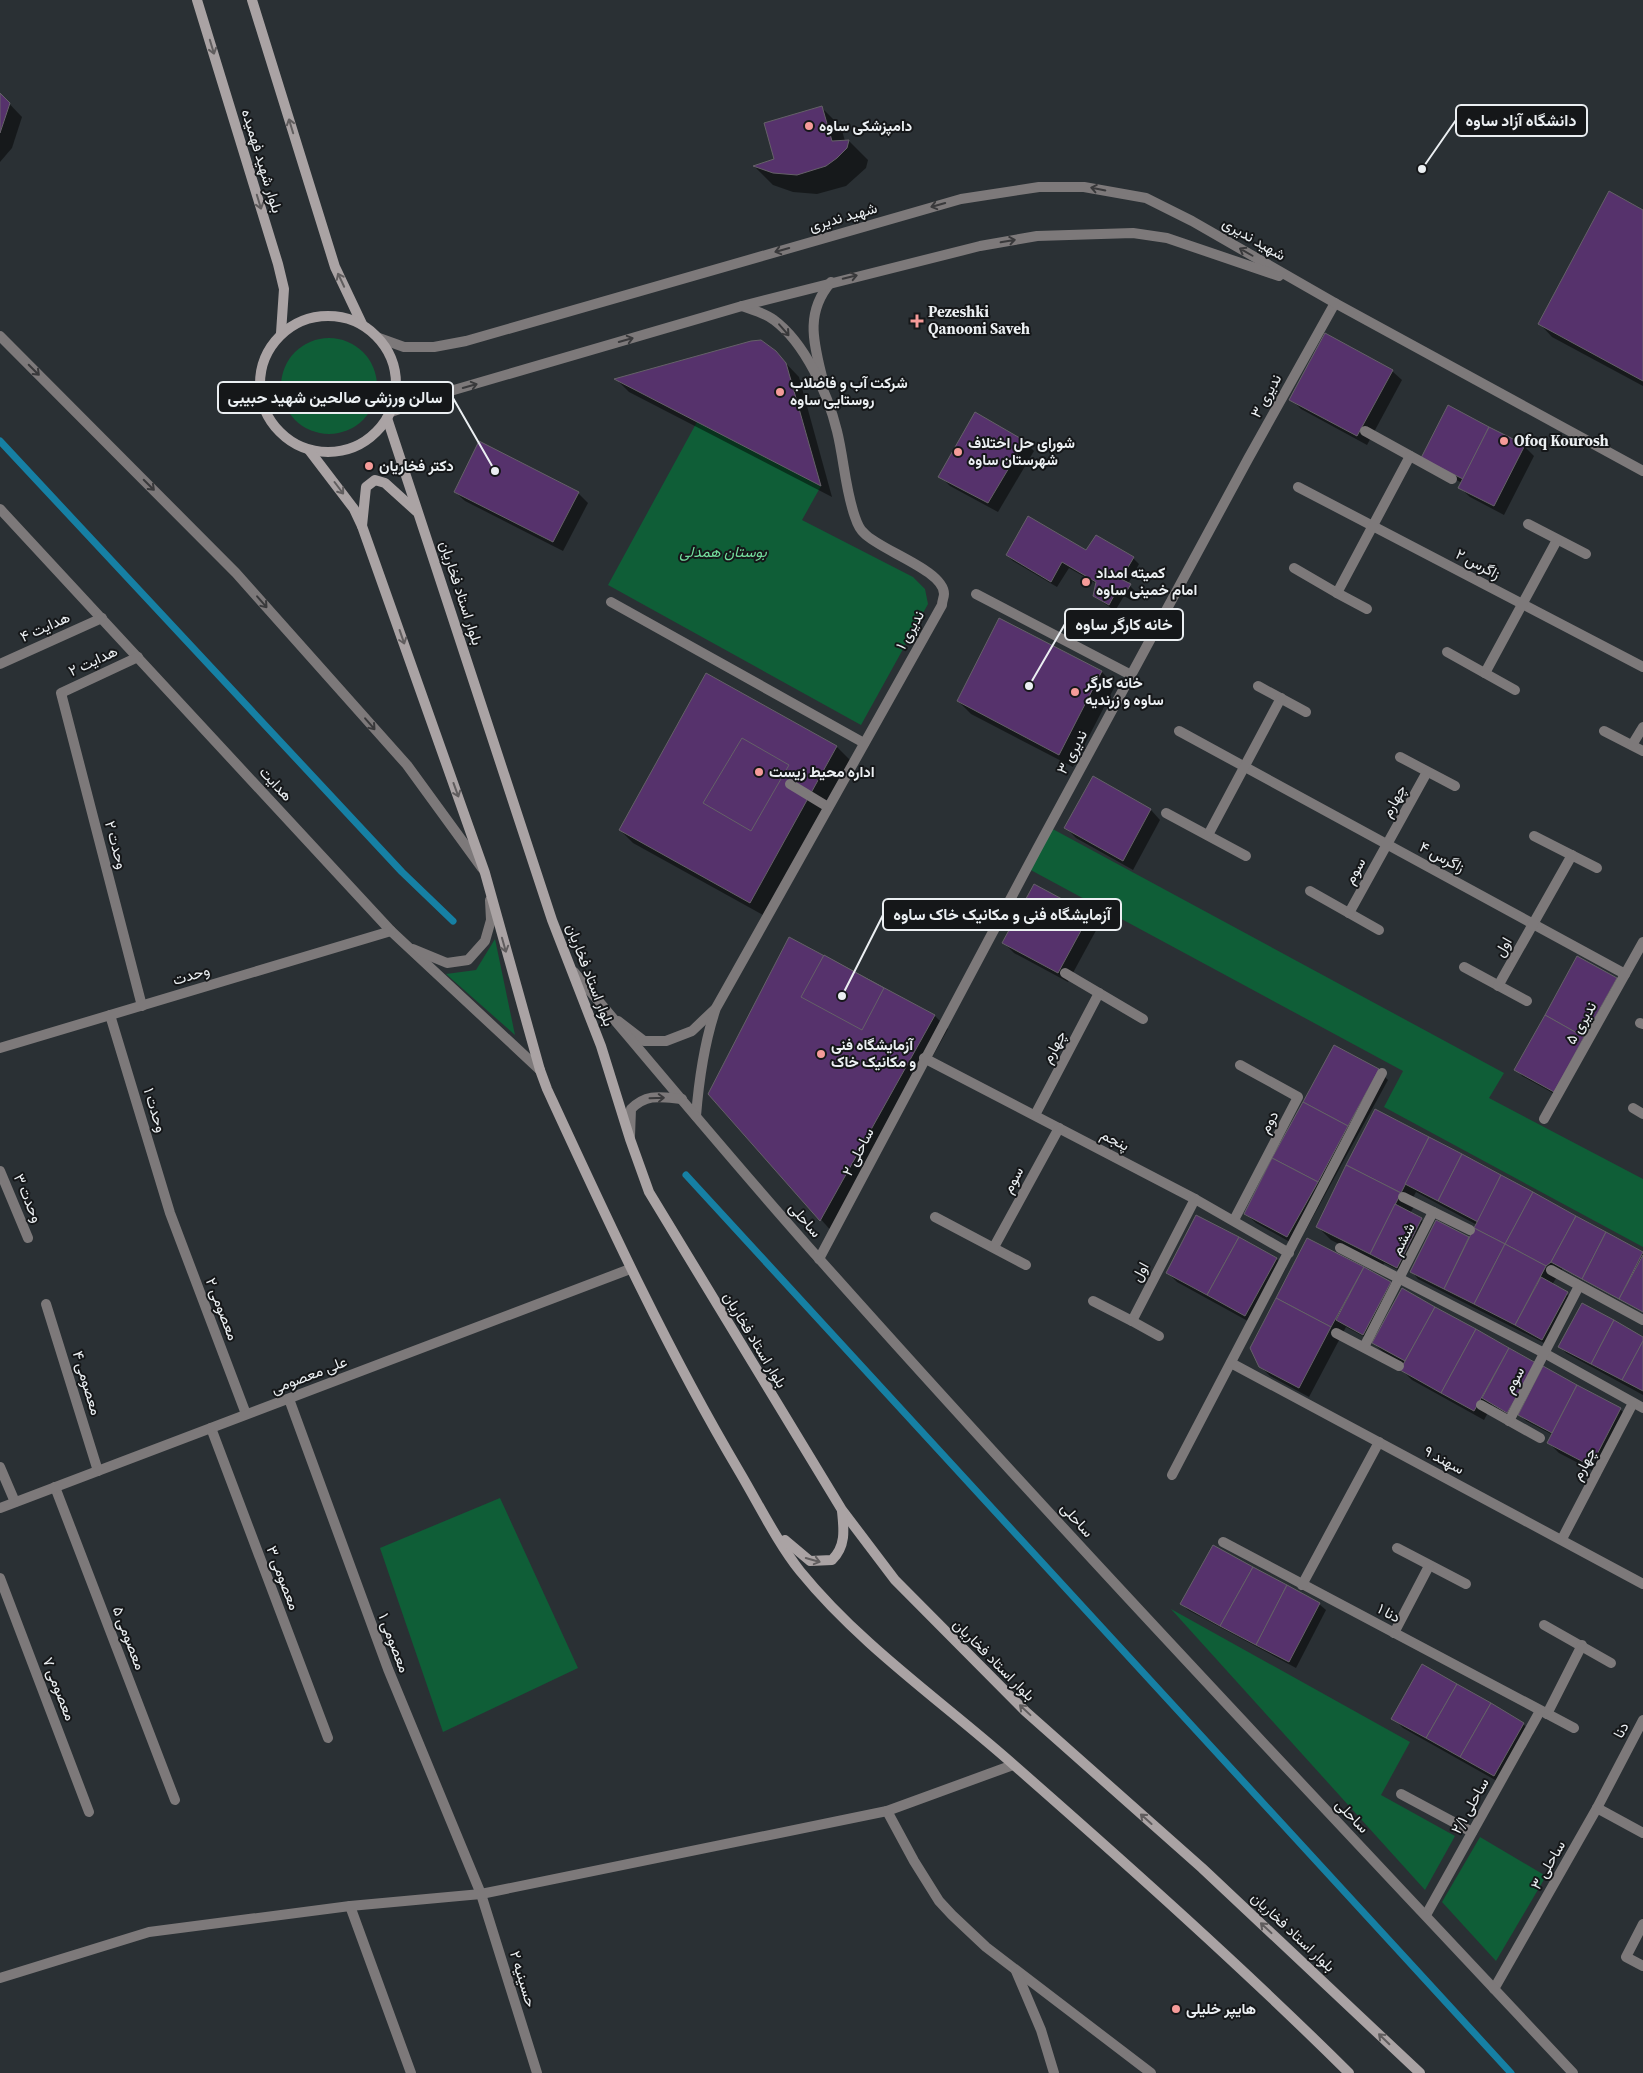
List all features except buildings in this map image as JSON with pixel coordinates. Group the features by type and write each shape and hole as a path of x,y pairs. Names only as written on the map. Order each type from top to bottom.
{"main road":[{"name":"بلوار شهید فهمیده","path":"197,0 278,264 284,289 281,333"},
{"path":"252,0 335,267 362,324"},
{"path":"320,315 342,316 362,324 379,338 390,354 396,373 396,393 389,415 373,436 354,447 331,452 309,450 292,442 278,431 268,417 261,400 259,382 262,364 270,347 281,333 299,321 320,315"},
{"name":"بلوار استاد فخاریان","path":"389,415 417,512 552,920 574,972 601,1046 649,1192 842,1510 895,1580 1025,1711 1202,1868 1420,2073"},
{"path":"309,450 348,501 362,526 485,873 540,1070 630,1269 712,1424 796,1566 824,1599 864,1639 1013,1765 1173,1907 1349,2073"},
{"path":"362,526 366,487 375,480 385,483 417,512"},
{"path":"775,1531 810,1561 832,1560 838,1554 845,1534 842,1510"}],"street":[{"name":"شهید ندیری","path":"379,338 404,348 434,347 466,341 961,199 1039,187 1084,187 1146,198 1192,221 1335,303 1643,471"},
{"name":"شهید ندیری","path":"389,415 447,392 742,306 831,282 980,246 1037,236 1133,233 1167,238 1304,285"},
{"path":"826,396 815,347 814,316 816,303 831,282"},
{"name":"ندیری ۳","path":"924,1058 1335,303"},
{"name":"ندیری ۱","path":"716,1008 942,605 944,592 941,584 926,571 870,540 858,526 851,507 837,432 826,396 802,353 783,327 772,318 742,306"},
{"path":"0,336 236,572 406,765 485,873"},
{"path":"1364,431 1452,479"},
{"path":"1337,592 1410,456"},
{"name":"زاگرس ۲","path":"1298,487 1643,667"},
{"name":"هدایت","path":"0,509 391,931 540,1070"},
{"path":"1528,524 1586,554"},
{"path":"1485,673 1557,540"},
{"path":"1294,568 1367,609"},
{"path":"976,594 1131,675"},
{"path":"612,602 864,743"},
{"name":"هدایت ۴","path":"0,664 102,618"},
{"path":"1447,652 1515,690"},
{"name":"هدایت ۲","path":"61,693 138,656"},
{"path":"1258,686 1306,712"},
{"name":"وحدت ۲","path":"61,693 142,1006"},
{"path":"1208,835 1281,698"},
{"path":"1632,745 1643,727"},
{"name":"زاگرس ۴","path":"1179,730 1625,974"},
{"path":"1604,731 1643,751"},
{"path":"1400,757 1455,786"},
{"name":"چهارم","path":"1387,845 1427,772"},
{"path":"790,784 828,807"},
{"path":"1166,813 1246,856"},
{"path":"1534,836 1597,868"},
{"name":"سوم","path":"1348,913 1387,845"},
{"path":"1534,924 1572,856"},
{"path":"1310,891 1379,930"},
{"path":"405,945 447,963 468,960 485,941 491,920 489,892"},
{"name":"اول","path":"1498,986 1534,924"},
{"name":"وحدت","path":"0,1048 391,931"},
{"name":"ندیری ۵","path":"1544,1119 1643,942"},
{"path":"1464,967 1527,1001"},
{"name":"ساحلی","path":"574,972 819,1259 1216,1695 1426,1915 1573,2073"},
{"path":"1065,973 1143,1019"},
{"name":"چهارم","path":"1035,1115 1099,993"},
{"path":"610,1015 644,1041 666,1041 692,1031 716,1008"},
{"path":"696,1116 704,1050 716,1008"},
{"name":"وحدت ۱","path":"110,1015 170,1214"},
{"name":"پنجم","path":"924,1058 1195,1199 1289,1253"},
{"name":"ساحلی ۲","path":"819,1259 924,1058"},
{"name":"دوم","path":"1234,1220 1298,1097 1240,1065"},
{"path":"1172,1475 1382,1073"},
{"path":"630,1139 631,1109 641,1100 657,1097 682,1099"},
{"path":"1633,1108 1643,1114"},
{"name":"سوم","path":"994,1248 1059,1128"},
{"name":"وحدت ۳","path":"0,1171 28,1238"},
{"name":"ششم","path":"1403,1197 1470,1230"},
{"name":"اول","path":"1132,1321 1195,1199"},
{"name":"ششم","path":"1400,1278 1433,1212"},
{"name":"معصومی ۲","path":"170,1214 246,1414"},
{"path":"935,1217 1026,1265"},
{"path":"1340,1248 1546,1354 1643,1408"},
{"name":"علی معصومی","path":"0,1508 630,1269"},
{"path":"1551,1270 1643,1320"},
{"path":"1364,1347 1400,1278"},
{"path":"1546,1354 1579,1286"},
{"path":"1093,1301 1159,1336"},
{"name":"معصومی ۴","path":"46,1304 98,1471"},
{"path":"1336,1333 1399,1366"},
{"name":"سوم","path":"1509,1421 1546,1354"},
{"name":"سهند ۹","path":"1231,1363 1643,1584"},
{"name":"معصومی ۱","path":"289,1399 388,1669 481,1894"},
{"name":"چهارم","path":"1562,1539 1633,1403"},
{"path":"1481,1405 1540,1438"},
{"name":"معصومی ۳","path":"211,1428 328,1738"},
{"path":"1302,1585 1379,1442"},
{"path":"0,1467 15,1502"},
{"name":"معصومی ۵","path":"55,1487 176,1800"},
{"name":"دنا ۱","path":"1224,1542 1574,1728"},
{"path":"1397,1548 1466,1584"},
{"path":"1394,1633 1429,1566"},
{"name":"معصومی ۷","path":"0,1578 90,1812"},
{"path":"1544,1626 1611,1662"},
{"name":"ساحلی ۲/۱","path":"1426,1915 1472,1832 1582,1645"},
{"name":"دنا","path":"1625,1754 1643,1720"},
{"name":"ساحلی ۳","path":"1494,1989 1597,1808 1625,1754"},
{"path":"0,1978 148,1932 350,1906 481,1894 887,1811 1013,1765"},
{"path":"1401,1794 1472,1832"},
{"path":"1597,1808 1643,1832"},
{"path":"887,1811 914,1862 939,1900 986,1947 1152,2073"},
{"name":"حسینیه ۲","path":"481,1894 537,2073"},
{"path":"350,1906 410,2073"},
{"path":"1643,1924 1626,1957 1643,1966"},
{"path":"1015,1968 1041,2030 1054,2073"}],"green space":[{"path":"329,338 347,342 363,352 373,368 377,386 373,404 363,420 347,430 329,434 311,430 295,420 285,404 281,386 285,368 295,352 311,342"},
{"name":"بوستان همدلی","path":"698,420 821,486 802,520 913,577 925,589 928,604 861,725 608,585"},
{"path":"1049,827 1504,1073 1489,1098 1643,1179 1643,1247 1384,1107 1403,1071 1027,868"},
{"path":"495,939 515,1035 446,974 476,970"},
{"path":"500,1498 578,1668 443,1732 380,1548"},
{"path":"1171,1609 1410,1742 1381,1795 1455,1836 1425,1890"},
{"path":"1480,1837 1546,1876 1496,1961 1442,1902"}],"waterway":[{"path":"0,441 402,872 453,921"},
{"path":"686,1175 1511,2073"}],"place":[{"name":"دامپزشکی ساوه","path":"809,126"},
{"name":"دانشگاه آزاد ساوه","path":"1422,169"},
{"name":"Pezeshki Qanooni Saveh","path":"917,321"},
{"name":"شرکت آب و فاضلاب روستایی ساوه","path":"780,392"},
{"name":"Ofoq Kourosh","path":"1504,441"},
{"name":"شورای حل اختلاف شهرستان ساوه","path":"958,452"},
{"name":"دکتر فخاریان","path":"369,466"},
{"name":"سالن ورزشی صالحین شهید حبیبی","path":"495,471"},
{"name":"کمیته امداد امام خمینی ساوه","path":"1086,582"},
{"name":"خانه کارگر ساوه","path":"1029,686"},
{"name":"خانه کارگر ساوه و زرندیه","path":"1075,692"},
{"name":"اداره محیط زیست","path":"759,772"},
{"name":"آزمایشگاه فنی و مکانیک خاک ساوه","path":"842,996"},
{"name":"آزمایشگاه فنی و مکانیک خاک","path":"821,1054"},
{"name":"هایپر خلیلی","path":"1176,2009"}]}
